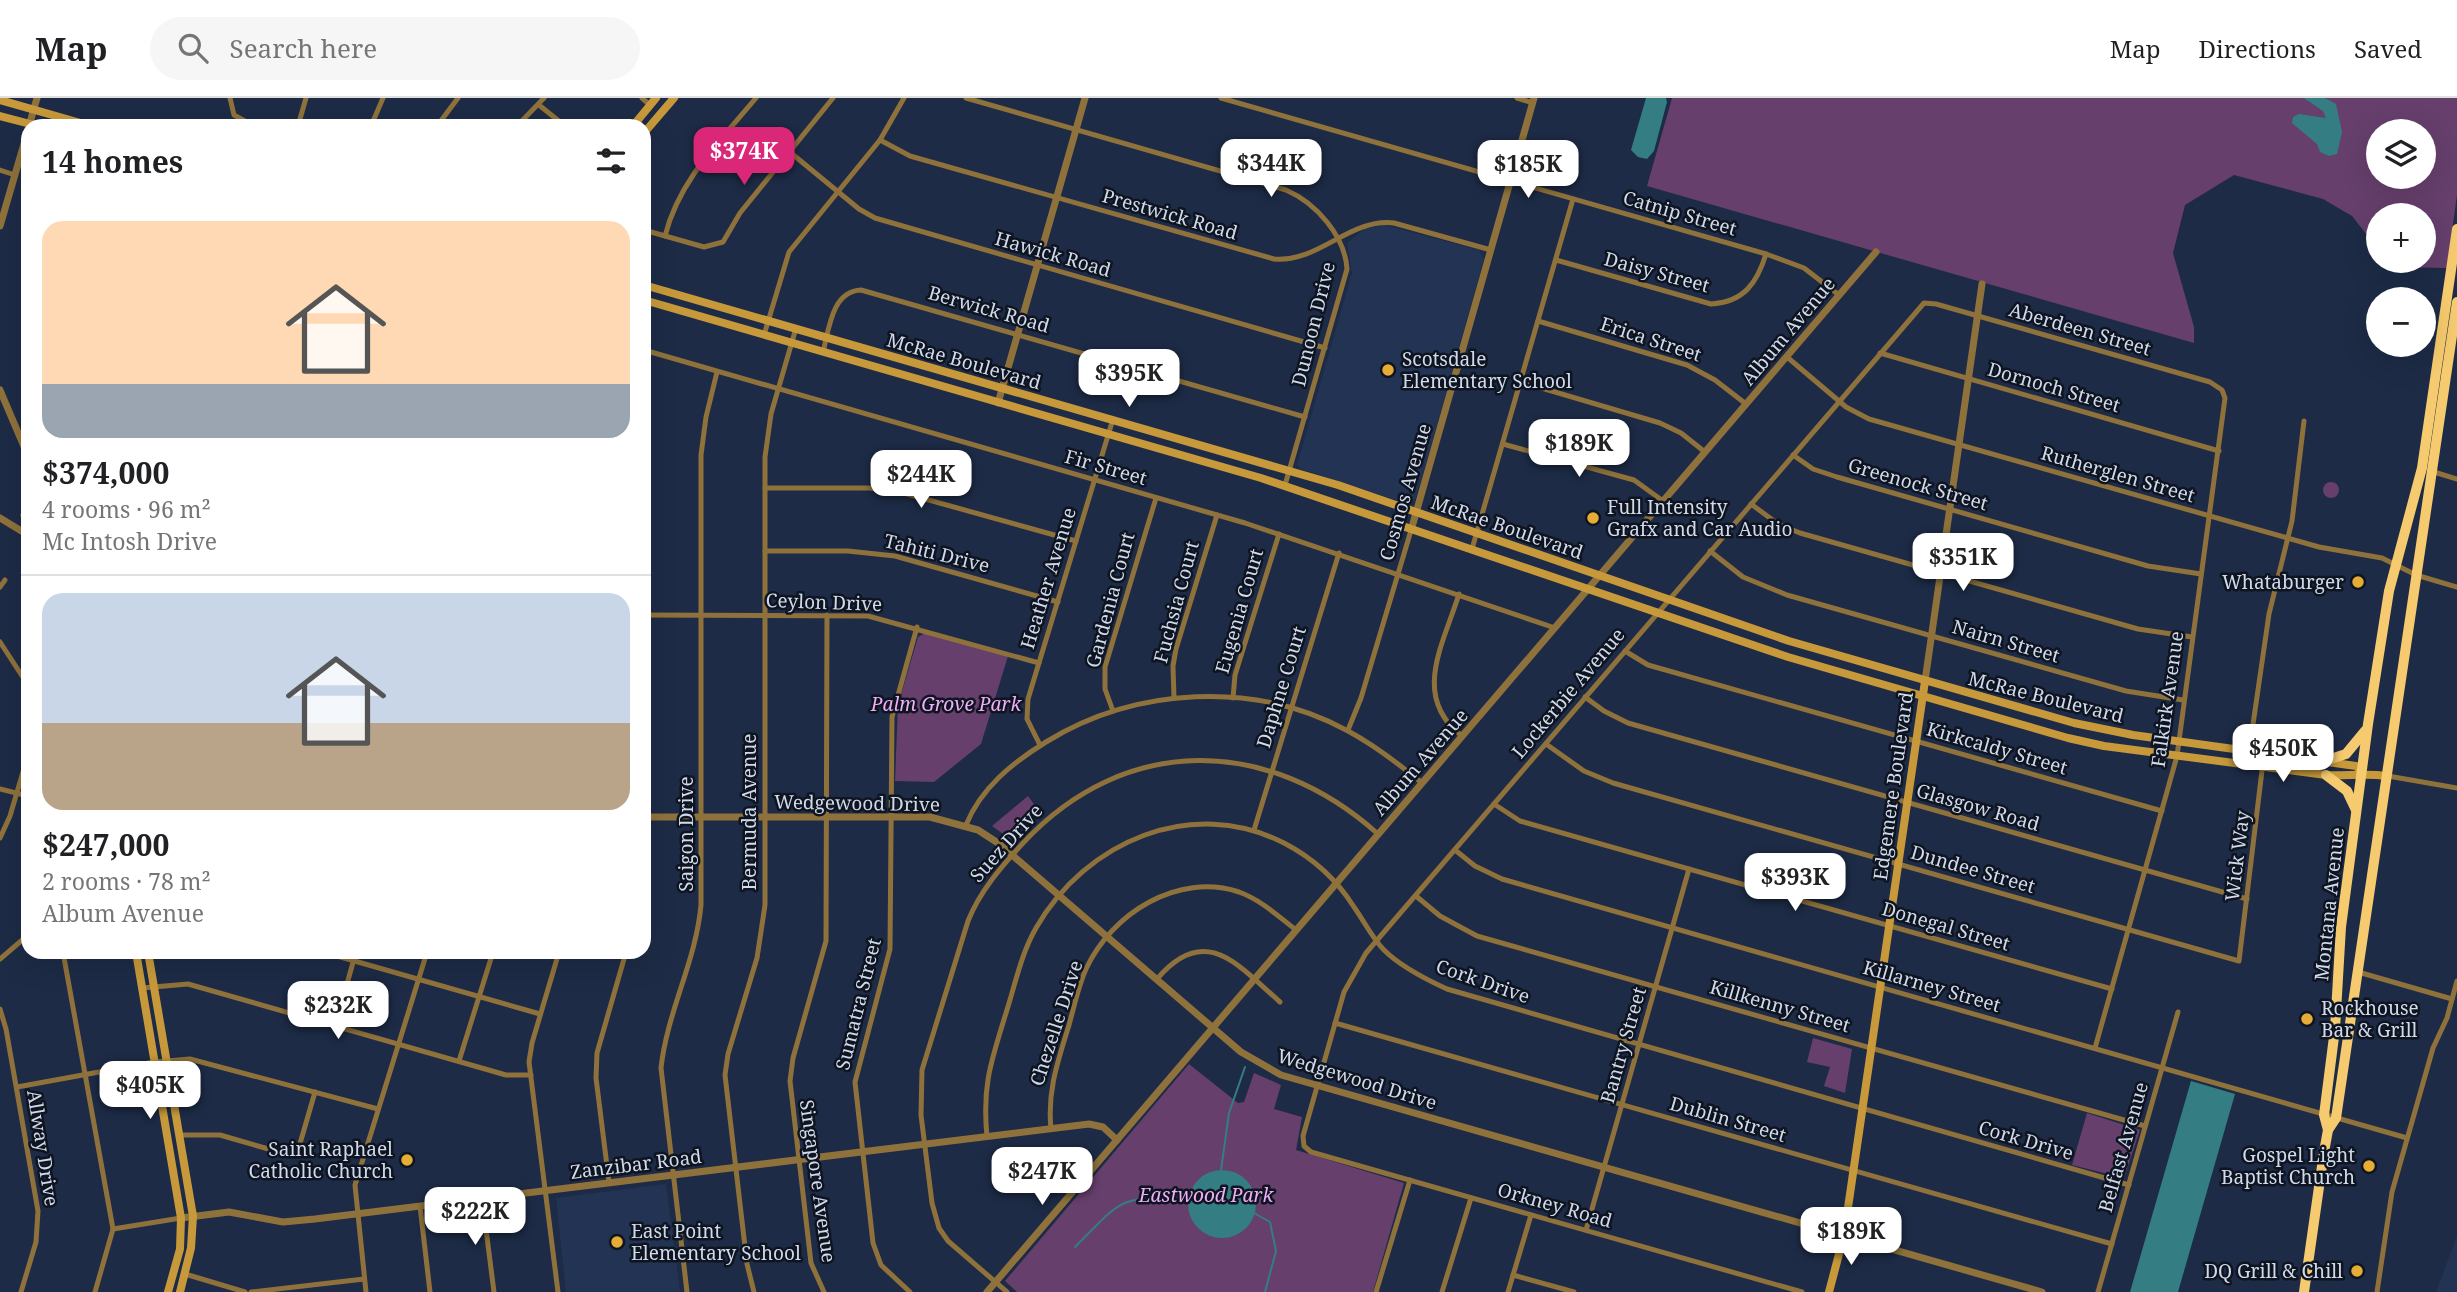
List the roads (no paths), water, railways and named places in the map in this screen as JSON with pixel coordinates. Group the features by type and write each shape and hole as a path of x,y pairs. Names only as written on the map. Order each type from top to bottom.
{"highway":[{"name":"Montana Avenue","path":"2304,1292 2328,1130 2325,1115 2333,1048 2341,927 2368,724 2396,563 2422,468 2457,229"},
{"name":"Montana Avenue","path":"2328,1130 2336,1118 2416,575 2454,347 2457,302"},
{"path":"2324,761 2340,758 2353,749 2368,724"},
{"path":"2326,775 2347,791 2357,813"}],"main road":[{"path":"651,125 674,98"},
{"path":"0,100 66,119"},
{"path":"639,119 653,102"},
{"path":"0,116 21,123"},
{"name":"McRae Boulevard","path":"651,287 1290,470 1788,641 1925,681 2092,728 2356,766 2363,772 2387,776"},
{"name":"McRae Boulevard","path":"651,302 1285,485 1788,657 2085,742 2326,775 2352,777 2363,772"},
{"path":"1525,567 1531,552"},
{"name":"Edgemere Boulevard","path":"1829,1292 1844,1236 1925,681"},
{"path":"137,959 181,1218 180,1249 168,1292"},
{"path":"149,959 193,1216 191,1248 180,1292"}],"street":[{"path":"32,119 37,98"},
{"path":"230,98 234,115 241,119"},
{"path":"300,119 306,98"},
{"path":"374,119 383,98"},
{"path":"442,119 458,98"},
{"path":"524,119 544,98"},
{"path":"642,98 653,102"},
{"path":"665,236 675,205 688,180 756,98"},
{"path":"651,232 704,247 723,242 740,213 833,98"},
{"path":"764,335 789,252 880,140 904,98"},
{"name":"Dunoon Drive","path":"966,98 1286,190 1318,211 1346,256 1347,269 1285,485"},
{"path":"998,403 1085,98"},
{"name":"Catnip Street","path":"1221,98 1766,254 1804,268 1839,295"},
{"path":"1517,98 1534,100"},
{"name":"Cosmos Avenue","path":"1348,730 1361,698 1399,573 1534,100"},
{"path":"539,104 557,119"},
{"name":"Prestwick Road","path":"880,140 910,156 1274,259 1301,258 1368,224 1387,222 1491,250"},
{"name":"Hawick Road","path":"791,153 838,193 875,218 1325,348"},
{"path":"0,226 21,157"},
{"path":"0,170 15,175"},
{"path":"1472,549 1573,199"},
{"name":"Album Avenue","path":"987,1292 1876,252"},
{"name":"Daisy Street","path":"1556,260 1711,304 1732,300 1745,293 1758,278 1766,254"},
{"name":"Edgemere Boulevard","path":"1925,681 1982,284"},
{"name":"Berwick Road","path":"823,352 840,299 850,291 861,290 1305,417"},
{"name":"Aberdeen Street","path":"1927,303 2210,383 2222,390"},
{"name":"Lockerbie Avenue","path":"1304,1144 1317,1085 1349,981 1376,941 1838,401 1922,304 1927,303"},
{"name":"Erica Street","path":"1538,321 1688,365 1715,380 1746,404"},
{"name":"Bermuda Avenue","path":"754,1292 747,1264 735,1168 726,1066 761,942 765,905 766,444 796,328"},
{"name":"Fir Street","path":"651,353 1217,515 1399,573 1555,628"},
{"name":"Dornoch Street","path":"1880,353 2219,451"},
{"name":"Rutherglen Street","path":"1787,357 1838,401 1870,419 2288,539 2396,563 2416,575 2457,587"},
{"name":"Saigon Drive","path":"687,1292 661,1068 664,1044 698,928 701,818 701,455 706,417 717,372"},
{"path":"1521,383 1661,423 1681,433 1704,452"},
{"path":"0,390 21,440"},
{"name":"Falkirk Avenue","path":"2095,1048 2177,756 2226,402 2222,390"},
{"name":"Heather Avenue","path":"1040,745 1029,726 1026,712 1113,419"},
{"path":"2249,752 2269,614 2288,539 2304,421"},
{"path":"1503,444 1634,480 1663,501"},
{"name":"Greenock Street","path":"1793,455 1813,469 1949,509 2148,566 2201,574"},
{"path":"2434,472 2457,479"},
{"path":"765,488 869,488 900,492 1076,541"},
{"name":"Gardenia Court","path":"1112,711 1105,689 1105,667 1156,498"},
{"path":"1751,504 1778,524 1800,533 2138,629 2192,637"},
{"name":"Fuchsia Court","path":"1174,698 1173,666 1176,649 1217,515"},
{"path":"0,518 21,518"},
{"name":"Eugenia Court","path":"1233,698 1235,675 1279,534"},
{"name":"Tahiti Drive","path":"765,551 848,551 905,558 1058,602"},
{"name":"Nairn Street","path":"1710,551 1731,569 1768,589 2126,691 2183,700"},
{"name":"Daphne Court","path":"1254,831 1339,553"},
{"path":"0,587 5,580"},
{"path":"1459,594 1433,688 1441,716 1462,736"},
{"name":"Ceylon Drive","path":"651,615 827,615 879,618 1039,663"},
{"name":"Singapore Avenue","path":"824,1292 811,1263 790,1072 826,941 827,615"},
{"name":"Sumatra Street","path":"910,1292 887,1272 877,1256 855,1082 890,948 892,718 917,627"},
{"path":"0,642 20,673"},
{"name":"Kirkcaldy Street","path":"1625,651 1648,665 2162,811"},
{"name":"Glasgow Road","path":"1585,697 1604,711 1628,723 2247,899"},
{"path":"967,825 981,794 1040,745 1071,727 1112,711 1174,698 1233,698 1292,708 1348,730 1422,783"},
{"name":"Dundee Street","path":"1546,744 1599,778 2239,961"},
{"name":"Wick Way","path":"2239,961 2264,754"},
{"name":"Suez Drive","path":"1007,1292 948,1241 939,1228 919,1099 922,1070 971,911 982,891 1045,821 1073,799 1100,783 1132,771 1173,762 1218,760 1273,771 1307,783 1334,799 1378,834"},
{"path":"2387,776 2457,788"},
{"path":"0,838 21,782"},
{"path":"0,789 21,794"},
{"name":"Donegal Street","path":"1494,804 1520,821 2112,989"},
{"name":"Wedgewood Drive","path":"651,817 939,818 967,825 983,832 1012,855 1259,1065 1317,1085 2042,1292"},
{"name":"Cork Drive","path":"987,1137 984,1091 1031,937 1061,897 1103,855 1144,834 1174,825 1202,824 1254,831 1292,847 1337,883 1376,941 1415,973 1447,989 2129,1185"},
{"name":"Killarney Street","path":"1455,850 1494,877 2407,1138"},
{"name":"Bantry Street","path":"1586,1230 1689,869"},
{"name":"Chezelle Drive","path":"1051,1129 1048,1107 1051,1085 1086,970 1108,938 1150,901 1175,891 1201,887 1232,891 1250,897 1296,930"},
{"name":"Killkenny Street","path":"1416,896 1440,916 1477,936 2146,1126"},
{"path":"0,959 21,941"},
{"path":"1157,979 1180,957 1205,951 1225,957 1280,1002"},
{"path":"65,959 113,1229 95,1292"},
{"path":"347,959 540,1014"},
{"path":"366,1292 355,1185 424,959"},
{"path":"459,1061 491,959"},
{"path":"557,959 530,1053 558,1292"},
{"path":"609,1182 596,1078 597,1053 624,959"},
{"path":"335,1026 354,961"},
{"path":"2358,972 2452,999"},
{"path":"2378,1292 2392,1192 2433,1048 2457,982"},
{"path":"142,988 188,985 506,1075 531,1075"},
{"name":"Allway Drive","path":"0,1009 17,1087 38,1222 36,1242 21,1292"},
{"name":"Belfast Avenue","path":"2098,1292 2178,1012"},
{"name":"Dublin Street","path":"1335,1023 2112,1244"},
{"path":"17,1087 166,1060 206,1061 378,1110"},
{"path":"179,1135 209,1133 286,1154 293,1153 299,1147 314,1091"},
{"name":"Zanzibar Road","path":"113,1229 229,1212 283,1222 1095,1125 1117,1140"},
{"name":"Orkney Road","path":"1304,1144 1311,1152 1802,1292"},
{"path":"1376,1292 1410,1180"},
{"path":"482,1198 494,1292"},
{"path":"1442,1292 1471,1198"},
{"path":"419,1206 430,1292"},
{"path":"1508,1292 1531,1215"},
{"path":"185,1274 245,1292"},
{"path":"1513,1275 1574,1292"},
{"path":"251,1292 304,1289 363,1279"}],"waterway":[{"path":"1221,1170 1229,1113 1245,1067"},
{"path":"1075,1247 1113,1210 1123,1204 1148,1199 1188,1201"},
{"path":"1254,1213 1270,1222 1276,1251 1265,1292"}],"place":[{"name":"Scotsdale Elementary School","path":"1388,370"},
{"name":"Full Intensity Grafx and Car Audio","path":"1593,518"},
{"name":"Whataburger","path":"2358,582"},
{"name":"Rockhouse Bar & Grill","path":"2307,1019"},
{"name":"Saint Raphael Catholic Church","path":"407,1160"},
{"name":"Gospel Light Baptist Church","path":"2369,1166"},
{"name":"East Point Elementary School","path":"617,1242"},
{"name":"DQ Grill & Chill","path":"2357,1271"}],"park label":[{"name":"Palm Grove Park","path":"946,704"},
{"name":"Eastwood Park","path":"1206,1195"}]}
